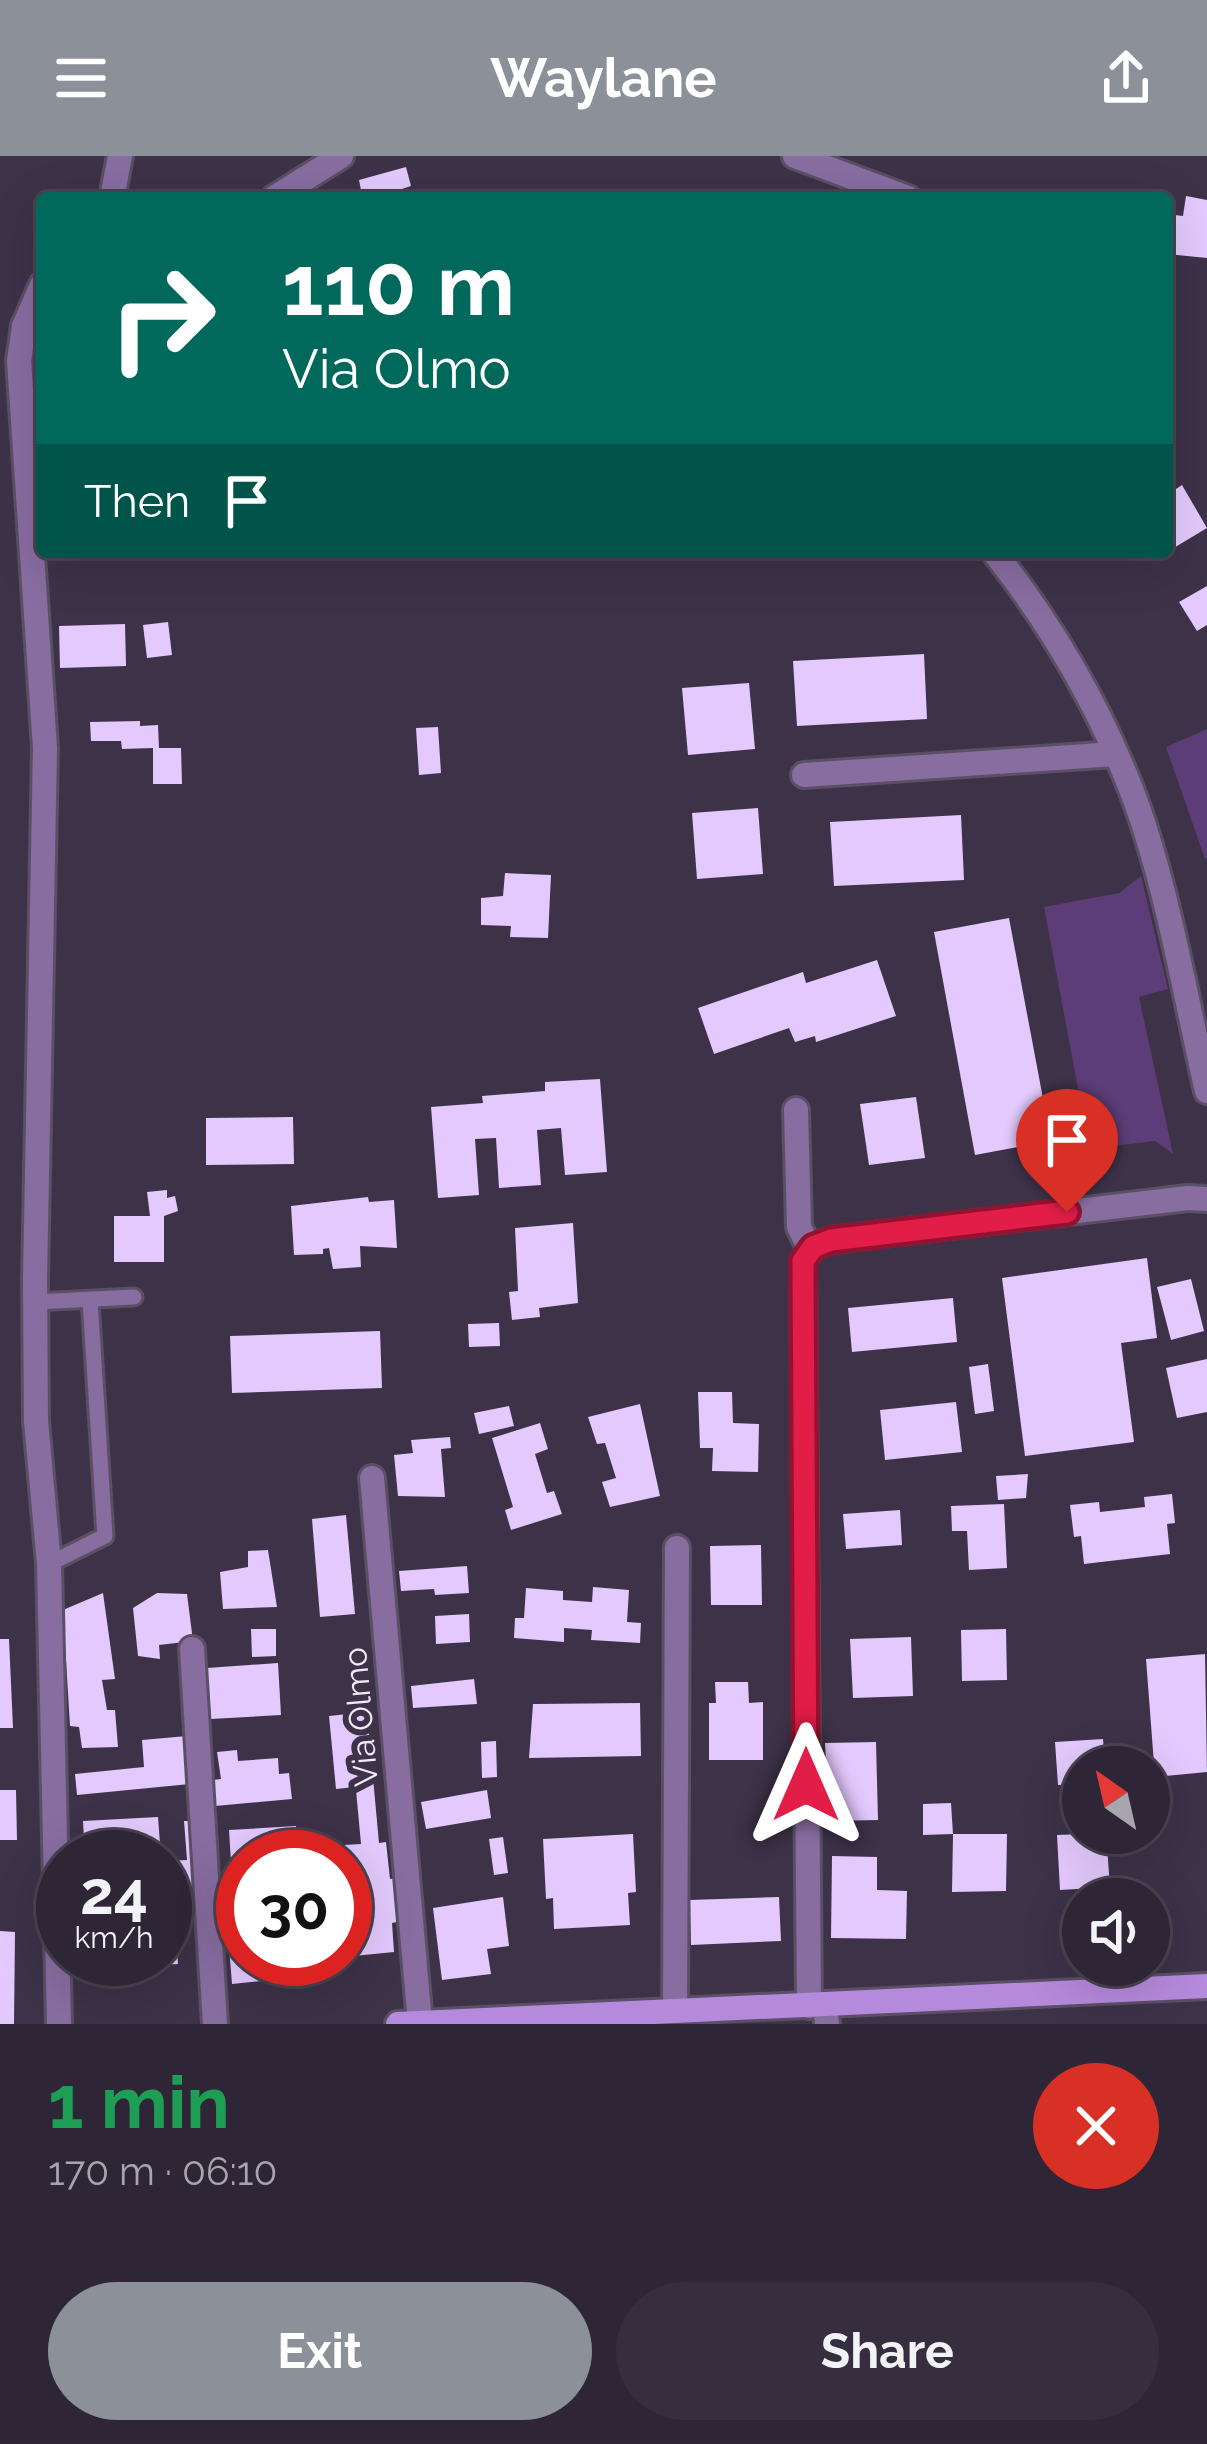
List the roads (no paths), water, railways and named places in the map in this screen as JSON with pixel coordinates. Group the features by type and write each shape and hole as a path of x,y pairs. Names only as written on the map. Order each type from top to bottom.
{"street":[{"path":"113,192 120,156"},
{"path":"284,192 341,156"},
{"path":"795,156 892,192"},
{"path":"36,299 24,326 19,361 45,748 35,1302 37,1421 49,1564 59,2024"},
{"path":"998,558 1060,649 1115,754 1148,843 1207,1091"},
{"path":"804,775 1115,754"},
{"path":"796,1110 799,1227 810,1249"},
{"path":"820,2011 801,1272 810,1249 854,1238 1207,1199"},
{"name":"Via Olmo","path":"372,1478 420,2023"},
{"path":"675,2011 677,1548"},
{"path":"192,1649 215,2024"},
{"path":"398,2024 675,2011 820,2011 1207,1986"}],"lane":[{"path":"35,1302 134,1297"},
{"path":"49,1564 104,1536 90,1300"}]}
